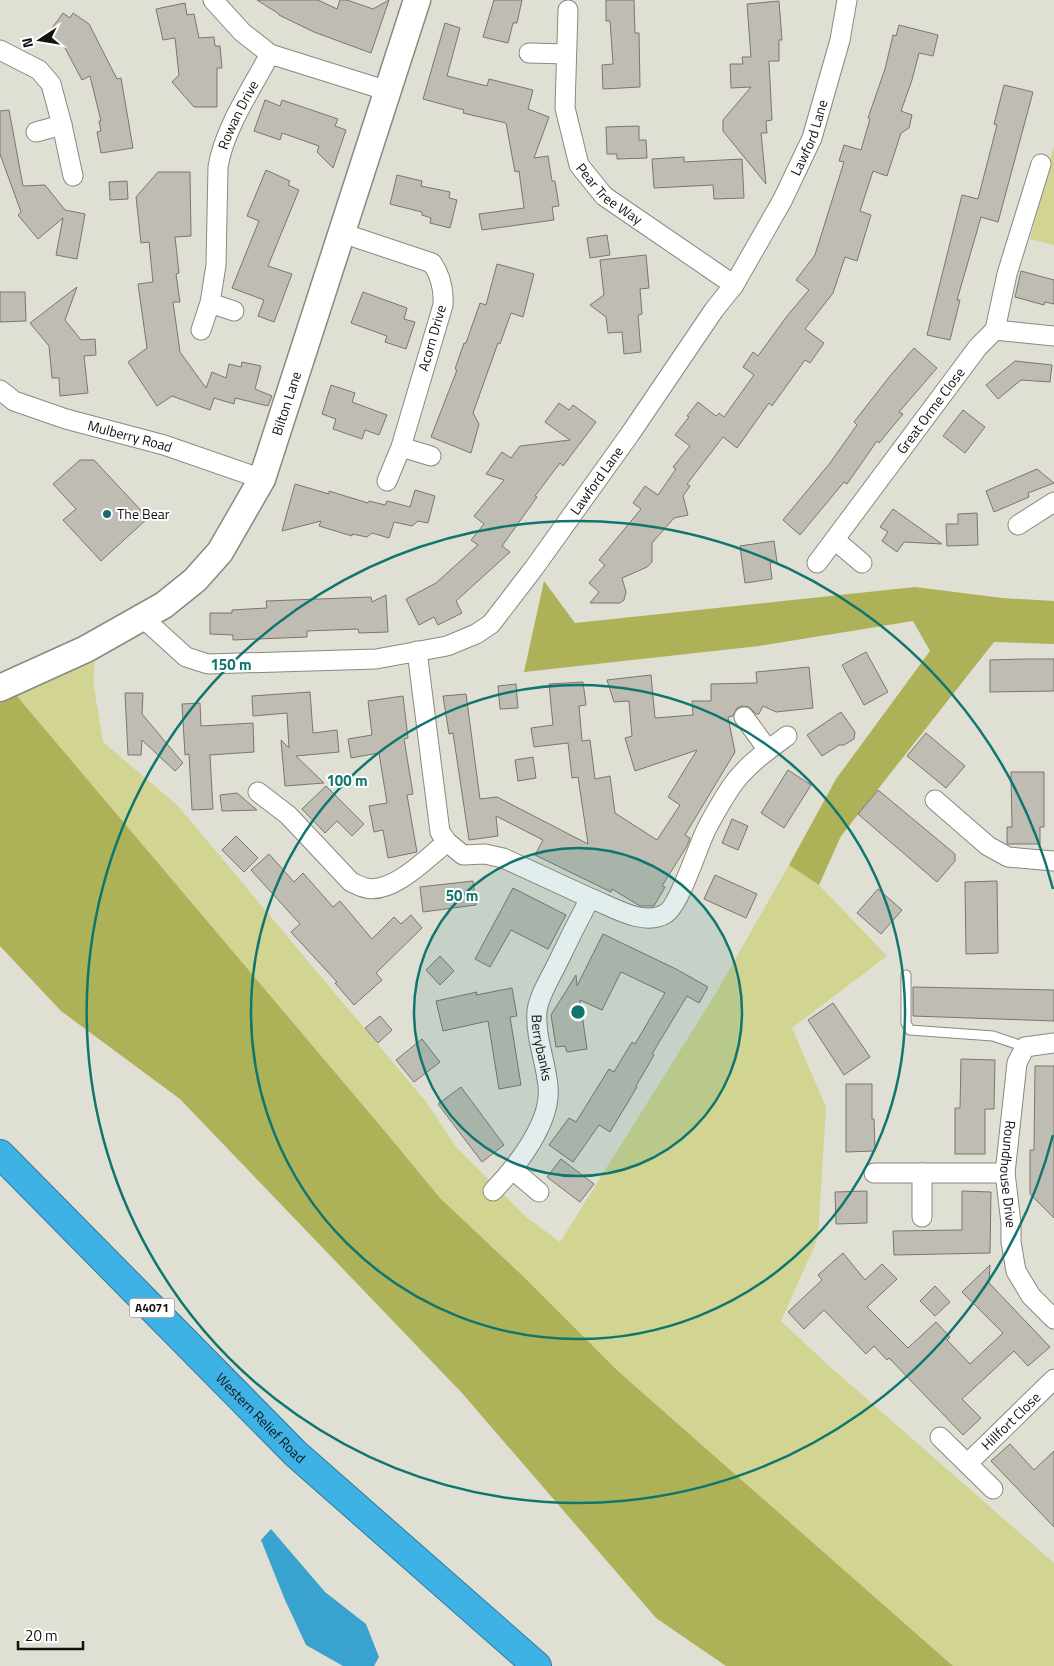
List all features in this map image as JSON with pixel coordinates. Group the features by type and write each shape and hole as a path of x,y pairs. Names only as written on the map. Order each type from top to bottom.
{"highway":[{"name":"Western Relief Road","path":"0,1154 296,1454 537,1666"}],"street":[{"path":"213,0 242,32 270,54 388,91"},
{"name":"Bilton Lane","path":"2,688 86,649 143,618 182,592 220,552 262,478 417,0"},
{"name":"Lawford Lane","path":"143,618 186,657 208,664 376,659 447,646 476,634 491,624 498,617 630,434 714,310 734,285 782,201 812,138 840,40 848,0"},
{"name":"Pear Tree Way","path":"568,5 565,108 579,165 604,196 734,285"},
{"path":"0,50 39,70 50,84 62,125 73,176"},
{"path":"529,53 566,54"},
{"name":"Rowan Drive","path":"201,330 210,303 216,265 218,167 220,156 225,139 270,54"},
{"path":"36,132 62,125"},
{"path":"1041,164 1007,274 995,330 1054,336"},
{"name":"Acorn Drive","path":"342,233 432,263 438,272 444,294 443,305 401,447 387,481"},
{"path":"210,303 234,311"},
{"name":"Great Orme Close","path":"817,563 978,347 995,330"},
{"name":"Mulberry Road","path":"0,390 14,401 66,420 164,445 262,478"},
{"path":"401,447 431,456"},
{"path":"1018,525 1054,502"},
{"path":"834,540 862,563"},
{"path":"417,651 440,832 447,842 463,855 485,854 503,858 590,898 633,915 651,919 667,914 680,894 707,827 732,784 768,750 788,736"},
{"path":"744,717 768,750"},
{"path":"258,792 288,815 351,882 365,888 379,889 400,880 447,842"},
{"path":"935,800 988,846 1008,857 1054,861"},
{"name":"Berrybanks","path":"494,1191 513,1170 543,1121 547,1108 549,1088 538,1027 537,1010 544,990 590,898"},
{"path":"1025,1046 1054,1043"},
{"name":"Roundhouse Drive","path":"1025,1046 1017,1063 1005,1173 1011,1223 1010,1242 1016,1271 1031,1296 1054,1319"},
{"path":"513,1170 539,1192"},
{"path":"874,1173 1005,1173"},
{"path":"922,1173 922,1217"},
{"name":"Hillfort Close","path":"968,1463 1054,1379"},
{"path":"940,1437 993,1488"}],"lane":[{"path":"906,975 906,1023 910,1030 993,1036 1025,1046"}],"green space":[{"path":"1054,145 1054,245 1030,239"},
{"path":"544,581 575,623 915,587 1002,598 1054,601 1054,644 994,642 841,836 819,885 789,865 836,779 930,651 913,621 759,646 524,672"},
{"path":"96,652 93,681 103,742 178,806 427,1103 456,1147 526,1217 560,1242 716,993 789,865 819,885 887,956 792,1028 826,1107 818,1238 781,1321 827,1364 1054,1563 1054,1666 953,1666 619,1372 525,1278 440,1198 16,695"},
{"path":"16,695 440,1198 525,1278 619,1372 953,1666 726,1666 656,1618 462,1393 180,1099 61,1011 0,946 0,703"}],"water":[{"path":"271,1529 325,1592 366,1624 379,1657 374,1666 343,1666 306,1645 285,1600 261,1540"}],"building":[{"path":"257,0 318,0 337,9 340,0 347,0 373,9 389,0 371,53 314,32 279,15"},
{"path":"494,0 522,0 517,23 513,23 508,43 483,37"},
{"path":"606,0 634,0 635,33 639,33 640,87 603,89 602,65 613,64 610,21 606,21"},
{"path":"779,1 782,40 779,40 779,61 769,61 772,120 766,121 767,133 761,133 766,184 723,131 723,120 751,87 731,88 730,64 743,64 742,57 751,57 747,4"},
{"path":"185,3 187,15 194,14 199,38 214,37 215,46 220,46 222,68 217,68 217,107 194,107 172,82 179,75 175,38 163,40 156,9"},
{"path":"63,13 70,18 73,13 89,24 117,79 121,78 133,148 101,153 97,132 101,131 99,121 101,121 90,76 82,80 65,48 47,35"},
{"path":"445,23 460,28 447,76 487,86 489,79 533,90 528,109 549,117 534,158 548,156 559,206 552,207 554,220 482,230 479,214 524,208 519,171 515,172 506,123 463,113 464,110 423,99"},
{"path":"899,25 938,35 933,56 919,53 901,111 912,115 909,128 901,133 887,176 873,171 860,211 871,215 857,261 845,257 833,293 805,329 824,343 810,363 805,360 772,406 769,403 737,448 723,437 687,484 690,486 683,496 688,515 674,518 652,543 652,562 647,567 622,578 626,592 624,600 620,603 590,603 599,592 589,583 605,565 599,560 641,509 633,503 645,486 658,495 676,469 673,467 690,446 675,435 689,417 687,416 698,402 716,416 719,413 724,417 754,375 743,367 753,352 758,356 787,316 809,290 796,280 815,255 844,162 839,161 844,145 861,150 870,119 868,118 885,69 893,35 896,36"},
{"path":"1004,85 1033,92 998,222 981,217 957,300 960,300 950,340 927,335 962,195 978,199 997,125 994,124"},
{"path":"265,100 280,106 282,100 338,119 335,126 346,130 333,168 317,152 319,146 282,133 280,140 254,131"},
{"path":"9,110 23,186 45,185 65,210 85,214 77,259 56,255 63,218 38,239 18,215 21,212 0,154 0,111"},
{"path":"639,126 639,140 646,140 647,158 617,159 617,154 607,154 606,127"},
{"path":"684,157 684,162 742,159 744,198 714,199 713,185 654,188 652,159"},
{"path":"266,170 290,181 288,185 299,190 268,266 292,274 274,322 258,316 264,300 232,288 259,221 247,216"},
{"path":"158,172 190,172 191,236 175,237 179,273 176,274 180,302 173,302 180,352 206,388 212,372 226,378 229,364 241,367 242,362 261,366 255,389 272,396 268,406 235,398 234,404 214,398 210,410 172,396 157,406 128,362 147,348 138,284 153,282 149,242 141,243 136,197"},
{"path":"397,175 422,181 421,186 450,192 449,198 457,200 450,228 430,223 431,218 422,215 422,212 390,204"},
{"path":"127,181 128,199 110,200 109,182"},
{"path":"607,235 610,255 590,258 587,238"},
{"path":"646,255 649,288 640,289 642,314 638,315 641,352 624,354 622,332 608,333 606,317 590,305 604,295 600,260"},
{"path":"497,264 534,274 523,317 511,313 473,413 479,424 471,453 431,437 480,303 486,305"},
{"path":"1021,271 1054,280 1054,304 1045,302 1044,305 1015,297"},
{"path":"77,287 65,320 81,340 95,339 96,355 84,356 88,393 60,396 59,378 52,378 49,346 30,323"},
{"path":"0,292 25,292 26,321 0,322"},
{"path":"363,292 407,308 404,319 415,322 406,349 385,342 387,336 351,323"},
{"path":"914,348 937,368 899,412 903,414 879,443 877,441 847,484 844,482 800,535 783,520 830,463 857,425 854,422"},
{"path":"1015,361 1052,365 1050,382 1021,380 998,399 986,385"},
{"path":"331,385 355,393 352,402 387,415 379,435 365,430 362,439 333,429 336,419 322,414"},
{"path":"559,403 569,410 573,405 596,422 563,466 560,463 535,496 537,497 502,546 510,552 456,601 462,613 438,625 434,617 419,625 406,599 436,583 478,545 471,540 484,524 474,516 504,480 486,474 502,452 511,458 520,446 570,440 545,422"},
{"path":"963,410 985,427 965,453 943,436"},
{"name":"The Bear","path":"80,460 94,460 148,518 101,561 63,520 76,509 53,484"},
{"path":"1037,469 1054,483 1028,493 1029,497 994,512 986,491"},
{"path":"295,484 329,494 329,491 368,503 369,501 385,505 387,501 410,507 415,490 435,496 428,523 418,521 412,526 394,522 389,538 372,533 367,537 352,534 352,536 319,526 321,521 282,531"},
{"path":"893,509 942,544 904,542 897,552 882,541 888,532 880,527"},
{"path":"977,513 978,545 947,546 946,524 958,524 958,514"},
{"path":"774,541 777,562 770,563 772,579 745,583 740,546"},
{"path":"386,595 388,632 359,633 358,629 307,631 307,637 233,640 233,635 210,634 210,613 232,613 232,610 267,608 266,601 371,597 372,602"},
{"path":"866,652 888,692 864,705 842,665"},
{"path":"1054,659 1054,691 990,692 990,660"},
{"path":"809,667 813,708 776,712 763,706 759,714 756,714 749,707 742,706 737,708 733,716 728,717 735,752 685,835 690,838 687,846 662,886 665,887 654,906 640,906 612,889 611,892 535,855 543,840 496,816 498,836 469,840 453,733 449,734 443,696 466,694 480,799 497,797 588,844 578,777 572,778 568,743 534,747 531,728 553,725 549,684 583,682 586,705 579,706 582,741 590,740 595,779 610,776 615,813 657,840 680,805 668,797 697,750 635,771 625,738 632,736 629,701 614,702 607,680 651,675 655,718 693,715 692,701 711,701 711,684 757,683 756,672"},
{"path":"516,684 518,708 500,709 498,686"},
{"path":"310,692 313,733 337,730 339,752 296,756 324,783 285,786 281,740 289,748 287,713 253,716 252,696"},
{"path":"125,693 143,693 142,714 183,763 175,771 142,740 141,755 128,755"},
{"path":"403,696 408,738 404,739 413,794 407,795 417,852 388,858 383,830 374,832 369,806 387,803 379,753 351,758 348,739 372,735 368,701"},
{"path":"200,703 201,726 253,723 254,752 210,755 213,809 192,810 189,754 185,755 182,704"},
{"path":"841,712 855,732 854,739 844,745 839,745 822,756 807,735"},
{"path":"926,733 965,766 946,788 907,756"},
{"path":"533,757 536,778 518,781 515,760"},
{"path":"788,770 811,785 784,828 761,813"},
{"path":"1011,772 1044,772 1044,827 1040,827 1040,844 1007,844 1007,827 1012,827"},
{"path":"326,786 364,824 352,836 337,821 325,833 302,809"},
{"path":"878,790 955,854 955,861 937,882 858,814"},
{"path":"237,793 257,810 222,811 220,795"},
{"path":"732,819 748,826 738,850 722,843"},
{"path":"236,836 258,858 244,872 222,850"},
{"path":"269,854 294,882 303,873 333,907 340,901 372,939 394,917 401,924 411,915 422,928 376,973 382,980 354,1005 335,983 337,982 291,932 300,924 251,870"},
{"path":"715,875 757,894 746,918 704,899"},
{"path":"473,881 476,905 423,912 420,887"},
{"path":"997,881 998,953 966,954 965,882"},
{"path":"513,888 566,915 548,949 511,930 490,967 475,959"},
{"path":"878,889 902,910 881,934 857,913"},
{"path":"603,934 676,969 708,987 699,1003 687,996 652,1054 654,1055 637,1087 610,1132 599,1125 573,1162 549,1145 569,1118 576,1122 609,1069 614,1072 632,1042 635,1044 665,993 621,972 602,1010 580,1000 587,1049 567,1052 565,1046 556,1047 551,1015 576,975 577,986"},
{"path":"440,956 454,971 440,985 426,970"},
{"path":"913,987 1054,990 1054,1021 913,1016"},
{"path":"512,988 517,1016 510,1017 521,1085 499,1089 488,1021 443,1031 436,1001 477,992 476,995"},
{"path":"833,1003 870,1057 844,1075 808,1020"},
{"path":"380,1016 392,1030 378,1043 365,1028"},
{"path":"422,1039 440,1062 414,1082 396,1060"},
{"path":"961,1059 995,1060 994,1109 985,1109 985,1154 955,1154 955,1108 960,1108"},
{"path":"1035,1066 1054,1066 1054,1218 1030,1194 1030,1150 1034,1150"},
{"path":"846,1084 872,1084 872,1119 874,1119 875,1151 846,1152"},
{"path":"461,1087 504,1145 482,1162 438,1104"},
{"path":"561,1159 594,1184 580,1202 547,1177"},
{"path":"867,1191 867,1223 836,1224 835,1192"},
{"path":"962,1191 991,1192 990,1253 894,1255 893,1231 962,1230"},
{"path":"843,1253 865,1280 882,1264 897,1279 867,1307 908,1348 936,1322 950,1337 947,1340 970,1364 1003,1333 962,1292 990,1265 989,1283 1050,1347 1028,1366 1014,1351 962,1399 981,1418 963,1435 889,1358 887,1360 874,1346 866,1354 824,1310 804,1329 788,1312 822,1280 818,1275"},
{"path":"935,1286 950,1302 935,1316 920,1301"},
{"path":"1010,1444 1034,1470 1054,1451 1054,1527 991,1461"}],"place":[{"name":"The Bear","path":"107,514"}]}
